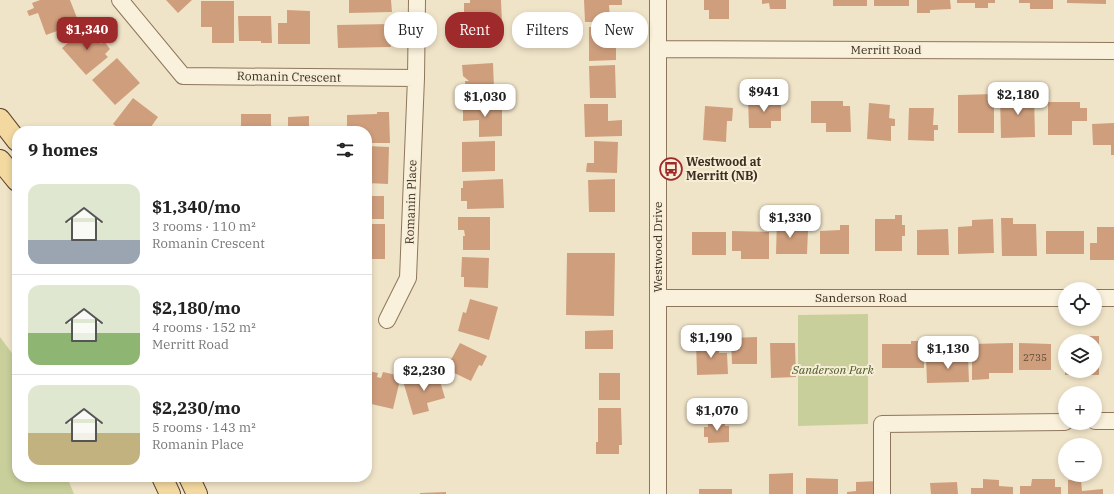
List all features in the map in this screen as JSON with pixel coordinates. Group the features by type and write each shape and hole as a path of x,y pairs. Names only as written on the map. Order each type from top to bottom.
{"main road":[{"path":"0,119 12,135"},
{"path":"0,160 12,175"},
{"path":"164,482 170,494"},
{"path":"191,482 197,494"}],"street":[{"name":"Romanin Crescent","path":"120,0 182,76 416,78"},
{"path":"416,78 417,0"},
{"name":"Westwood Drive","path":"658,0 658,494"},
{"name":"Merritt Road","path":"658,49 1114,51"},
{"name":"Romanin Place","path":"387,320 408,278 416,78"},
{"name":"Sanderson Road","path":"658,298 1058,298"},
{"path":"1102,298 1114,298"},
{"path":"1102,421 1114,421"},
{"path":"882,494 882,424 1058,422"}],"green space":[{"name":"Sanderson Park","path":"868,314 868,424 798,426 798,315"},
{"path":"0,337 12,353 12,482 69,482 74,494 0,494"}],"building":[{"path":"40,0 70,0 79,23 46,35 38,13 29,16 27,11 34,8 32,3"},
{"path":"166,0 192,0 178,13"},
{"path":"349,0 391,0 392,12 349,13"},
{"path":"470,0 501,0 502,12 464,12 464,3 470,3"},
{"path":"584,0 622,0 622,5 609,5 609,12 591,12 591,22 585,22"},
{"path":"704,0 729,0 729,19 709,19 709,10 704,10"},
{"path":"762,0 786,0 786,9 770,9 769,3 762,4"},
{"path":"833,0 867,0 867,6 833,6"},
{"path":"874,0 909,0 909,6 874,6"},
{"path":"917,0 950,0 951,9 930,10 930,13 917,13"},
{"path":"957,0 995,0 995,3 988,3 988,8 975,8 975,3 957,3"},
{"path":"1019,0 1053,0 1053,9 1030,9 1030,3 1019,3"},
{"path":"1067,0 1106,0 1106,4 1067,3"},
{"path":"201,1 234,1 234,43 212,43 212,27 201,27"},
{"path":"287,10 310,11 310,44 278,44 278,23 287,23"},
{"path":"238,16 271,16 272,43 261,43 261,41 239,41"},
{"path":"384,24 384,47 338,48 337,25"},
{"path":"87,27 101,44 104,41 110,49 105,54 108,57 86,75 62,48"},
{"path":"589,27 591,27 591,48 616,48 616,60 589,61"},
{"path":"117,58 140,83 115,105 92,80"},
{"path":"493,63 494,88 500,88 500,96 466,98 465,81 469,81 463,76 462,65"},
{"path":"615,65 616,98 590,98 589,66"},
{"path":"1034,93 1035,137 1001,138 1000,94"},
{"path":"994,94 994,133 958,133 958,95"},
{"path":"133,98 158,117 152,126 116,126 113,124"},
{"path":"748,99 781,99 781,121 771,121 771,128 749,128"},
{"path":"811,101 843,101 843,106 850,106 851,132 826,132 826,123 811,123"},
{"path":"1048,102 1080,102 1080,108 1087,108 1087,121 1072,121 1072,135 1048,135"},
{"path":"463,103 502,103 502,136 479,137 479,120 463,121"},
{"path":"869,103 890,105 889,118 895,119 895,126 891,126 891,141 867,139"},
{"path":"584,104 608,104 608,121 622,120 622,136 585,137"},
{"path":"705,106 733,108 732,121 727,121 726,142 703,140"},
{"path":"909,108 934,108 933,125 938,125 938,130 934,130 934,141 908,140"},
{"path":"377,112 389,112 390,143 372,143 372,126 347,126 347,115 377,114"},
{"path":"241,114 271,114 271,126 241,126"},
{"path":"309,116 309,126 288,126 288,117"},
{"path":"1114,123 1114,155 1111,155 1111,145 1093,145 1092,124"},
{"path":"495,141 495,171 462,172 462,142"},
{"path":"594,141 618,142 617,173 586,172 587,163 594,163"},
{"path":"372,146 389,147 388,184 372,183"},
{"path":"503,179 504,208 467,209 467,201 461,201 461,188 463,188 463,181"},
{"path":"615,179 615,212 589,212 588,180"},
{"path":"372,196 384,196 384,219 372,219"},
{"path":"895,215 902,215 902,225 905,225 905,236 902,236 902,251 875,251 875,219 895,219"},
{"path":"458,217 490,217 490,250 463,250 463,236 465,236 464,230 458,230"},
{"path":"777,218 790,219 790,231 808,231 807,254 776,254"},
{"path":"1001,218 1013,218 1013,224 1036,224 1037,256 1002,256"},
{"path":"993,219 994,253 958,254 958,227 972,226 972,220"},
{"path":"372,224 385,224 385,259 372,259"},
{"path":"840,225 849,225 849,254 820,254 820,231 840,230"},
{"path":"1097,227 1114,227 1114,260 1090,260 1090,243 1097,243"},
{"path":"948,229 949,255 917,255 917,230"},
{"path":"732,231 769,232 769,259 741,259 741,251 732,251"},
{"path":"1046,231 1084,231 1084,254 1046,254"},
{"path":"692,232 726,232 726,255 692,255"},
{"path":"567,253 615,253 614,316 566,315"},
{"path":"462,257 489,258 488,288 464,287 464,277 461,277"},
{"path":"470,299 498,307 489,340 458,331 463,312 466,313"},
{"path":"613,330 613,349 585,349 585,331"},
{"path":"757,337 757,364 732,364 731,338"},
{"path":"696,341 719,341 719,353 727,353 728,374 697,375"},
{"path":"911,341 924,341 924,368 882,368 882,344 911,344"},
{"path":"460,343 487,356 482,366 479,365 471,381 446,369"},
{"path":"770,343 795,343 796,377 771,378"},
{"path":"1013,343 1013,373 989,373 989,379 972,380 972,344"},
{"path":"1019,343 1051,344 1051,370 1019,370"},
{"path":"968,357 969,382 927,383 926,358"},
{"path":"437,371 445,398 427,403 429,411 413,415 403,381"},
{"path":"372,372 378,373 377,377 381,378 383,372 401,376 393,409 372,404"},
{"path":"599,373 620,373 620,400 599,400"},
{"path":"598,408 621,408 622,445 619,445 619,454 596,454 596,442 598,442"},
{"path":"708,421 725,421 725,426 729,426 729,442 708,443 708,437 704,437 704,427 708,427"},
{"path":"793,473 793,494 769,494 769,474"},
{"path":"806,478 838,479 838,494 806,494"},
{"path":"983,479 999,480 999,486 1013,487 1013,494 971,494 971,488 983,488"},
{"path":"1032,479 1055,479 1055,487 1061,487 1061,494 1020,494 1020,486 1031,486"},
{"path":"879,481 879,494 847,494 847,492 856,491 856,482"},
{"path":"957,482 958,494 931,494 930,483"},
{"path":"1068,482 1081,482 1082,491 1103,489 1103,494 1068,494"},
{"path":"699,489 732,489 732,494 699,494"},
{"path":"446,492 446,494 420,494 420,493"}],"place":[{"name":"Westwood at Merritt (NB)","path":"671,169"}]}
